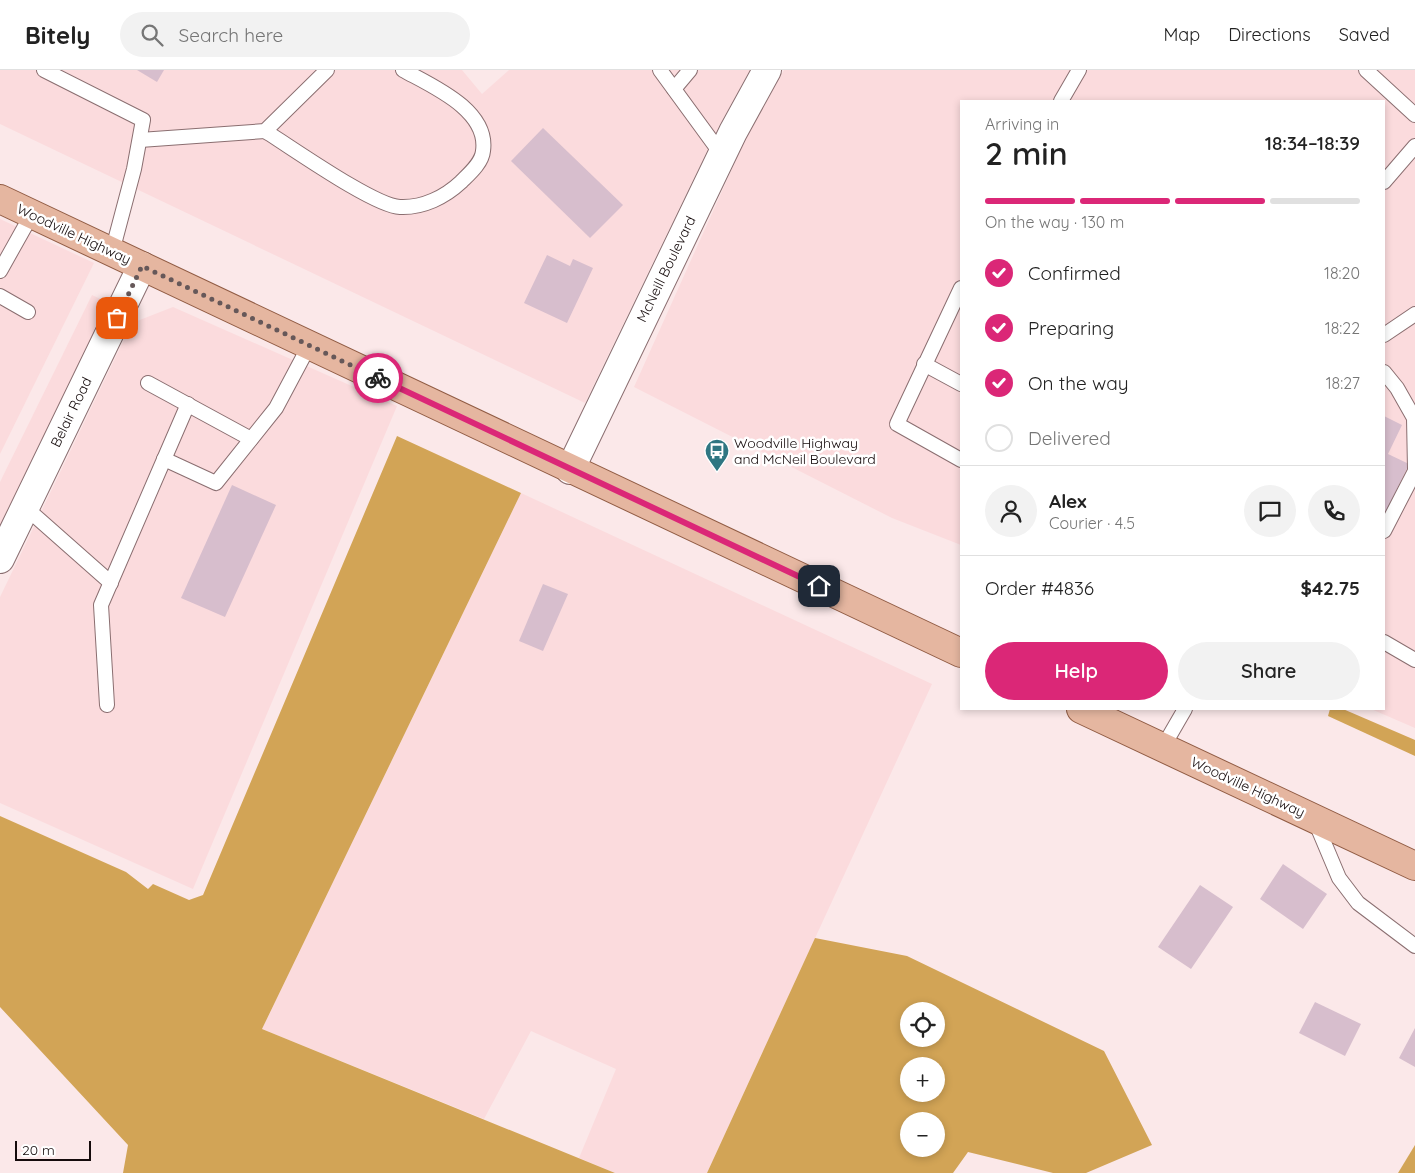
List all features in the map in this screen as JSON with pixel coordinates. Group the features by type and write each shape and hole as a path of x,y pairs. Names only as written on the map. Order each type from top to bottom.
{"main road":[{"name":"Woodville Highway","path":"0,199 570,470 960,653"},
{"name":"Woodville Highway","path":"1083,710 1415,866"}],"street":[{"name":"McNeill Boulevard","path":"570,470 722,155 767,70"},
{"name":"Belair Road","path":"0,558 142,266"}],"lane":[{"path":"44,70 65,75 143,120 140,140 112,252"},
{"path":"265,131 326,70"},
{"path":"140,140 265,131 373,198 399,207 426,203 450,192 472,171 483,153 482,138 478,126 466,109 452,98 403,70"},
{"path":"660,70 722,155"},
{"path":"674,89 690,70"},
{"path":"1062,100 1080,70"},
{"path":"1366,70 1415,115"},
{"path":"1385,181 1415,146"},
{"path":"0,271 32,214"},
{"path":"0,296 28,312"},
{"path":"958,304 924,364 897,424 960,459"},
{"path":"1385,334 1415,314"},
{"path":"164,460 216,483 276,408 309,346"},
{"path":"924,364 960,383"},
{"path":"1385,373 1397,388 1414,418 1415,470 1385,529"},
{"path":"148,383 251,439"},
{"path":"107,705 101,605 188,404"},
{"path":"25,507 110,583"},
{"path":"1385,643 1415,660"},
{"path":"1163,747 1184,710"},
{"path":"1314,818 1339,878 1358,903 1415,946"}],"shaded area":[{"path":"0,70 462,70 482,94 509,70 750,70 720,124 585,403 0,124"},
{"path":"784,70 1415,70 1415,728 1373,710 1385,710 1385,100 960,100 960,545 892,518 634,387 745,140"},
{"path":"0,219 94,263 0,454"},
{"path":"92,295 109,303 0,526 0,482"},
{"path":"173,307 397,406 193,889 0,803 0,597 132,323"},
{"path":"397,436 521,493 262,1029 615,1173 123,1173 128,1145 0,1007 0,816 126,872 148,889 153,884 189,900 203,895"},
{"path":"521,493 932,684 707,1173 615,1173 579,1158 616,1069 531,1031 484,1119 262,1029"},
{"path":"1330,710 1345,710 1415,740 1415,756 1328,716"},
{"path":"815,938 907,956 1104,1051 1152,1145 1086,1173 1053,1173 968,1152 953,1173 707,1173"},
{"path":"1415,1145 1415,1173 1398,1173"}],"building":[{"path":"137,70 164,70 157,82"},
{"path":"543,128 623,205 590,238 511,161"},
{"path":"547,255 570,266 573,259 593,268 567,323 524,303"},
{"path":"1385,416 1402,425 1388,454 1409,464 1385,514"},
{"path":"232,485 276,505 225,617 181,598"},
{"path":"543,584 568,594 543,651 519,641"},
{"path":"1283,864 1327,894 1303,929 1260,899"},
{"path":"1200,885 1233,907 1191,969 1158,947"},
{"path":"1315,1002 1361,1024 1345,1056 1299,1033"},
{"path":"1415,1028 1415,1067 1399,1058"}],"way so far":[{"path":"117,318 142,266 378,378"}],"place":[{"name":"Woodville Highway and McNeil Boulevard","path":"717,472"}],"route":[{"path":"378,378 819,586"}]}
